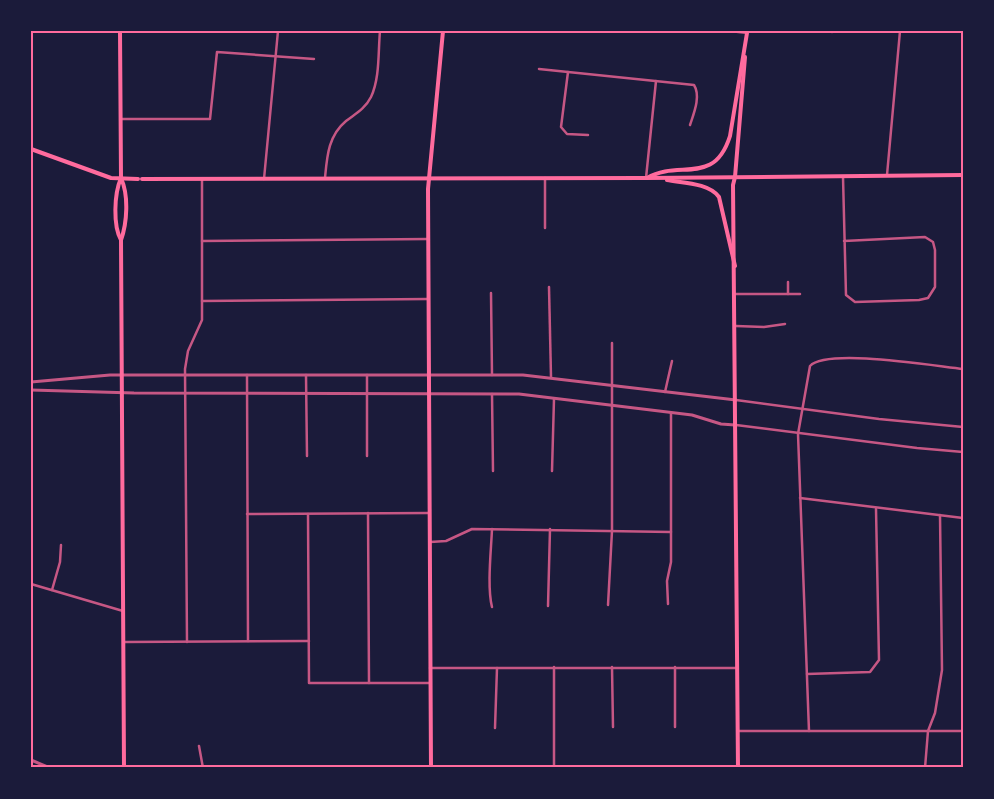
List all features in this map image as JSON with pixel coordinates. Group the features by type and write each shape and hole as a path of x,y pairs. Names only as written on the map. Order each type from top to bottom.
{"main road":[{"path":"120,31 121,178 117,194 117,233 121,240"},
{"path":"431,768 430,299 428,239 429,178 443,31"},
{"path":"738,768 734,199 747,32"},
{"path":"646,178 658,172 699,169 719,157 730,136 747,32"},
{"path":"31,149 112,178 140,179 658,178 963,175"},
{"path":"121,178 124,186 125,228 121,240 124,768"},
{"path":"658,178 708,188 716,192 719,197 735,266"}],"street":[{"path":"264,179 278,31"},
{"path":"325,178 328,148 335,133 361,110 371,96 375,81 380,31"},
{"path":"730,31 747,32"},
{"path":"888,175 900,31"},
{"path":"121,119 210,119 217,52 314,59"},
{"path":"539,69 694,85 697,94 695,111 690,125"},
{"path":"568,72 561,127 567,134 588,135"},
{"path":"646,178 656,81"},
{"path":"843,176 844,241 845,293 851,300 919,300 928,298 934,291 935,250 933,242 925,237 844,241"},
{"path":"545,178 545,228"},
{"path":"187,642 185,375 188,351 201,325 202,179"},
{"path":"202,240 428,239"},
{"path":"788,282 788,294"},
{"path":"549,287 551,377"},
{"path":"491,293 492,374"},
{"path":"736,294 800,294"},
{"path":"202,301 430,299"},
{"path":"736,326 764,327 785,324"},
{"path":"608,605 612,531 612,343"},
{"path":"809,731 798,434 808,370 815,361 820,359 870,359 963,369"},
{"path":"665,392 672,361"},
{"path":"31,382 122,375 492,374 551,377 879,419 963,427"},
{"path":"247,375 248,641"},
{"path":"306,375 307,456"},
{"path":"367,375 367,456"},
{"path":"31,390 186,393 492,394 554,399 692,415 721,424 963,452"},
{"path":"492,394 493,471"},
{"path":"552,471 554,399"},
{"path":"668,604 671,532 671,414"},
{"path":"800,498 876,509 963,518"},
{"path":"807,674 870,672 879,660 876,509"},
{"path":"368,513 369,683"},
{"path":"247,514 429,513"},
{"path":"308,514 309,683 430,683"},
{"path":"925,768 928,731 937,703 942,670 940,515"},
{"path":"430,542 446,541 472,529 671,532"},
{"path":"492,529 489,588 492,607"},
{"path":"548,606 550,529"},
{"path":"52,590 60,562 61,545"},
{"path":"31,584 123,611"},
{"path":"124,642 309,641"},
{"path":"554,667 554,768"},
{"path":"612,667 613,727"},
{"path":"675,667 675,727"},
{"path":"430,668 737,668"},
{"path":"495,728 497,668"},
{"path":"738,731 963,731"},
{"path":"199,746 203,768"},
{"path":"31,760 50,768"}]}
